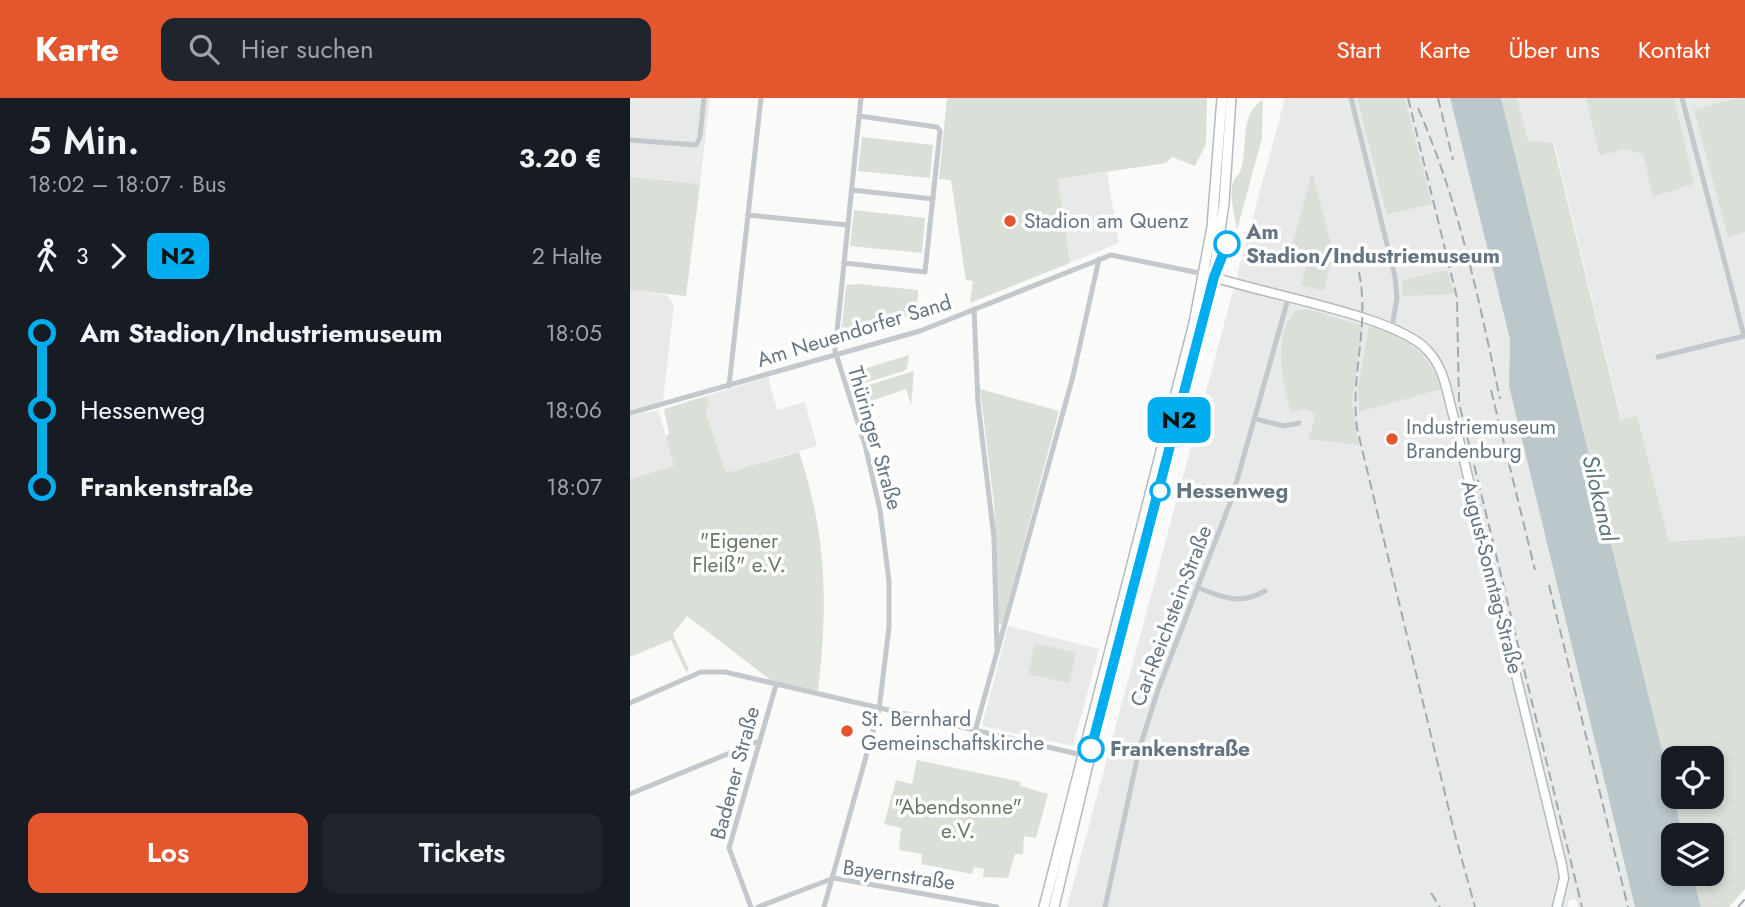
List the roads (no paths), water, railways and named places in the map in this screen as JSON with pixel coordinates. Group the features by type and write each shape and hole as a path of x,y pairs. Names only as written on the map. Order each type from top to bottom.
{"main road":[{"path":"1044,907 1173,406 1204,274 1213,215 1222,98"},
{"path":"1054,907 1094,739 1214,277 1224,203 1231,98"},
{"path":"1204,274 1214,277"}],"street":[{"path":"630,140 696,145 700,136 704,98"},
{"path":"729,386 761,98"},
{"name":"Thüringer Straße","path":"824,907 879,710 889,628 886,549 873,477 835,355 861,98"},
{"path":"1351,98 1395,277 1397,298 1392,327"},
{"path":"1658,357 1744,336 1682,98"},
{"path":"844,263 925,272 940,131 937,127 859,116"},
{"path":"852,190 933,199"},
{"path":"748,215 848,225"},
{"name":"Am Neuendorfer Sand","path":"630,413 920,331 1099,259 1121,254 1204,274"},
{"path":"975,731 1073,376 1099,259"},
{"name":"August-Sonntag-Straße","path":"1214,277 1392,327 1413,337 1427,350 1445,382 1562,865 1564,878 1557,907"},
{"name":"Carl-Reichstein-Straße","path":"1105,907 1139,750 1158,690 1199,588 1256,419 1288,299"},
{"path":"974,309 978,403 994,538 997,652"},
{"path":"1256,419 1284,426 1299,423"},
{"path":"1199,588 1237,600 1250,599 1265,591"},
{"path":"630,703 701,672 725,672 879,710 1082,755"},
{"name":"Badener Straße","path":"751,907 729,851 776,685"},
{"path":"630,794 759,741"},
{"name":"Bayernstraße","path":"758,907 831,881 846,879 997,907"},
{"path":"948,907 950,897"}],"railway":[{"path":"1408,98 1457,298 1459,403 1582,907"},
{"path":"1438,98 1453,160"},
{"path":"1418,108 1456,215 1476,288 1500,399"},
{"path":"1359,272 1362,313 1356,388 1357,428 1454,831 1475,907"},
{"path":"1491,390 1535,570"},
{"path":"1549,585 1628,907"},
{"path":"1431,893 1440,907"},
{"path":"1738,907 1745,899"}],"place":[{"name":"Stadion am Quenz","path":"1010,221"},
{"name":"Am Stadion/Industriemuseum","path":"1227,244"},
{"name":"Industriemuseum Brandenburg","path":"1392,439"},
{"name":"Hessenweg","path":"1160,491"},
{"name":"St. Bernhard Gemeinschaftskirche","path":"847,731"},
{"name":"Frankenstraße","path":"1091,749"}],"water label":[{"name":"Silokanal","path":"1600,498"}],"park label":[{"name":"\"Eigener Fleiß\" e.V.","path":"739,553"},
{"name":"\"Abendsonne\" e.V.","path":"958,819"}]}
